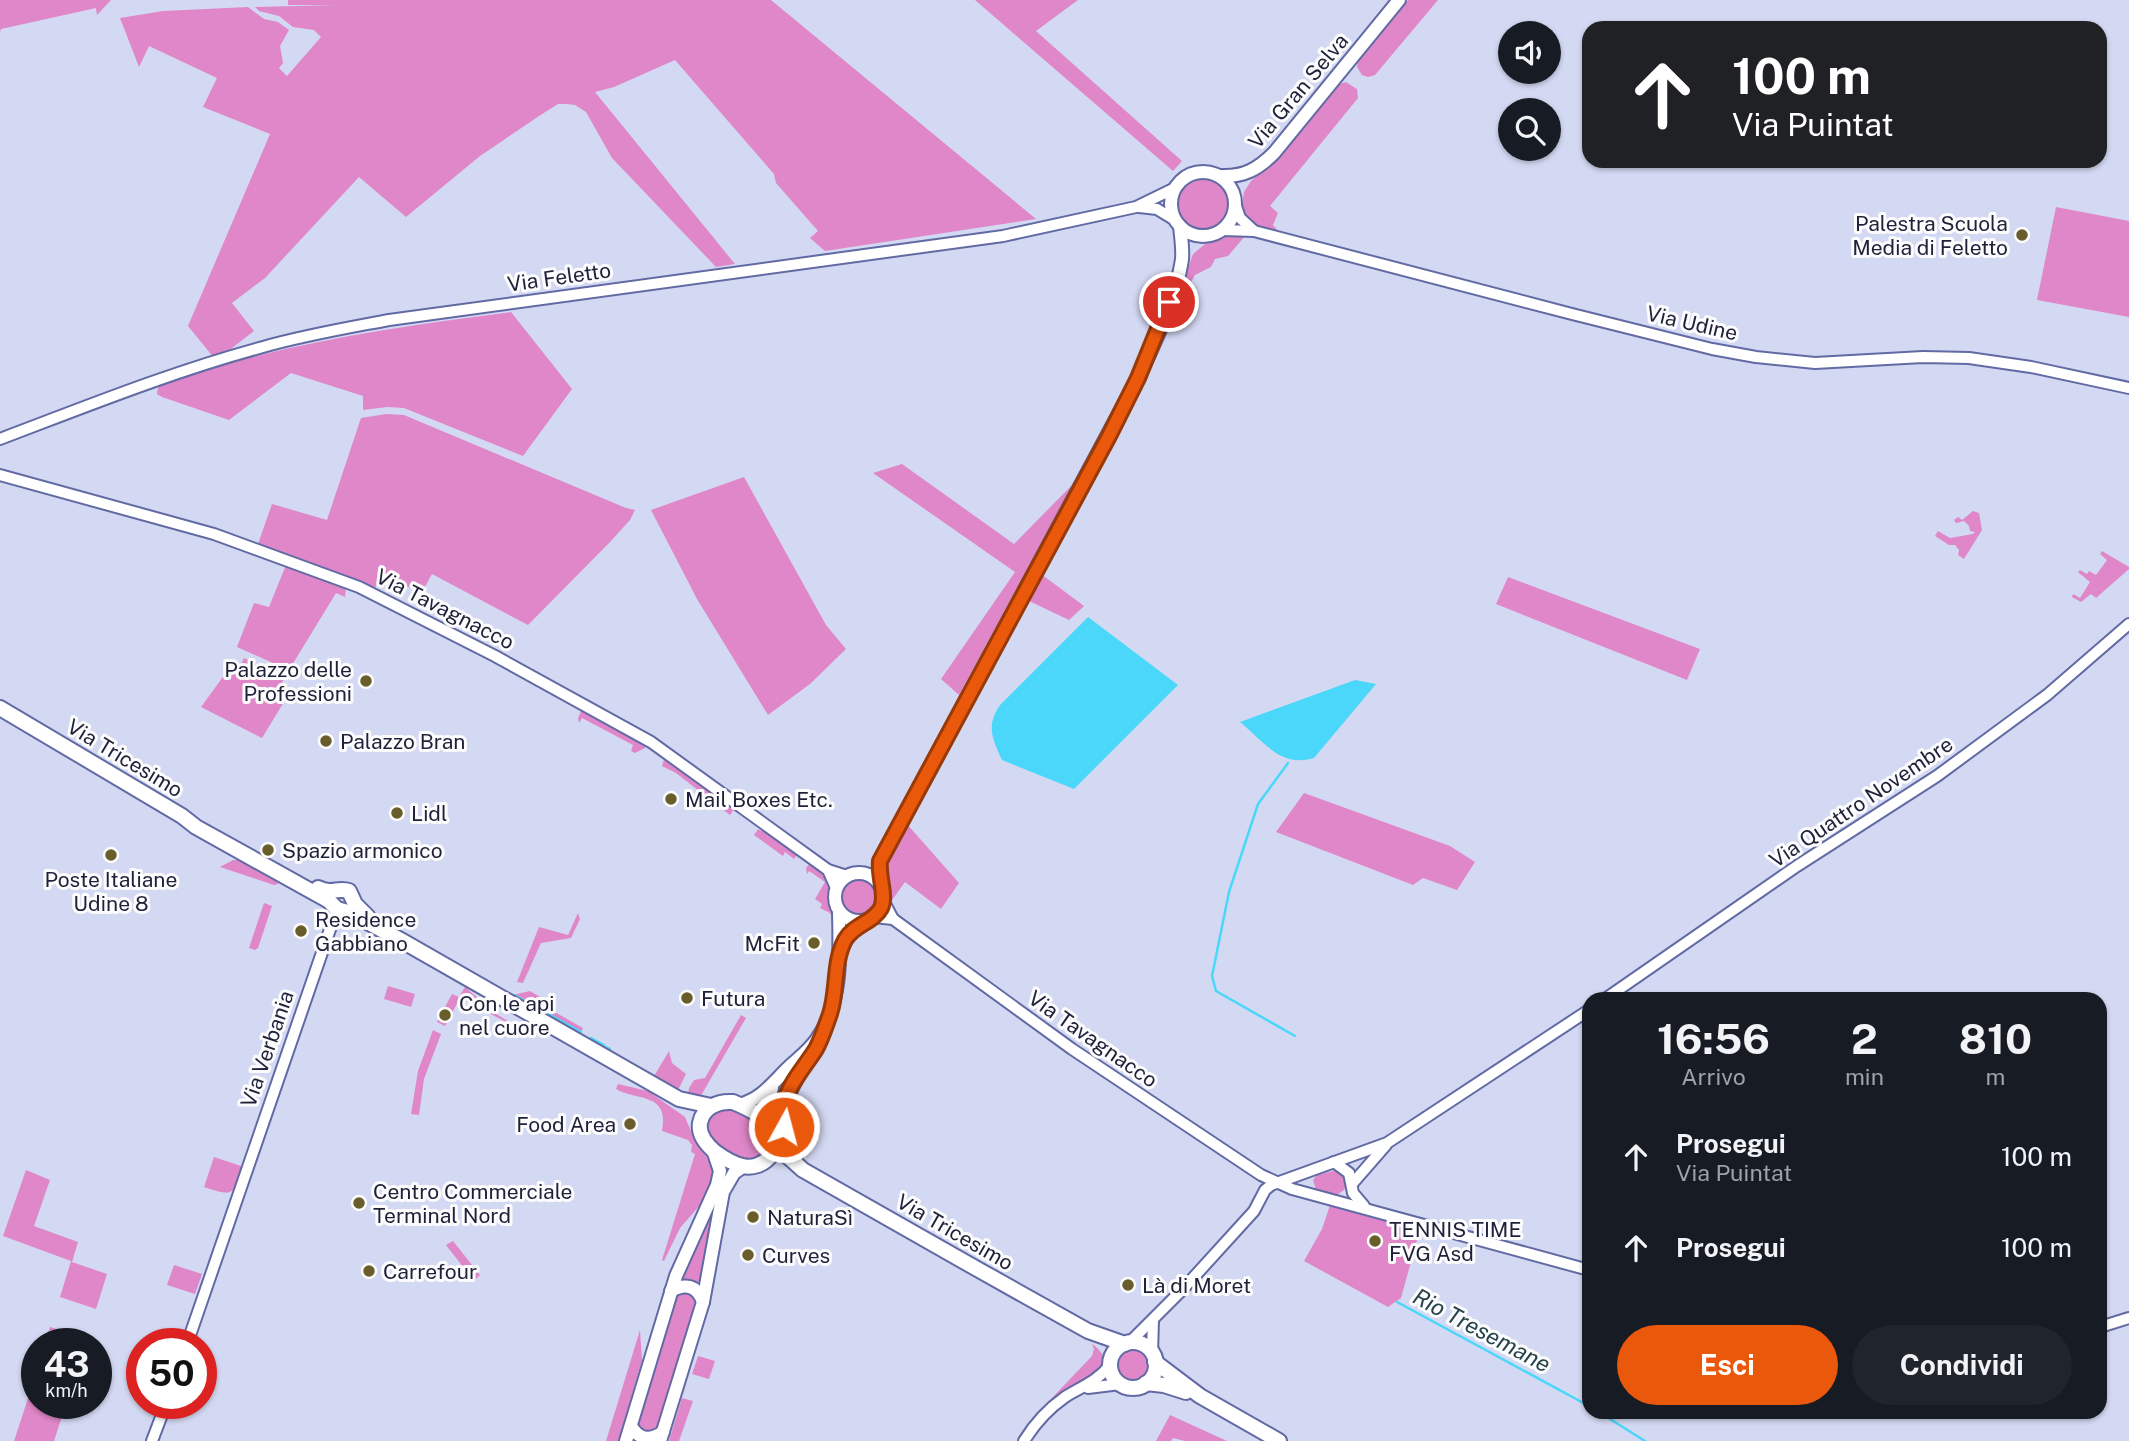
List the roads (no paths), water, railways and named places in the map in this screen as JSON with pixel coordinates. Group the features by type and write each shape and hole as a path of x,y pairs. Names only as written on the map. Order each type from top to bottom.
{"main road":[{"name":"Via Gran Selva","path":"1235,201 1250,173 1274,153 1399,0"},
{"path":"840,952 850,933 880,909 883,900 880,861 1138,378 1162,322 1181,262 1178,223 1171,209 1175,188 1181,180 1196,172 1206,171 1227,181 1235,201 1228,224 1222,230 1203,236 1195,235 1178,223"},
{"name":"Via Gran Selva","path":"1220,176 1233,177 1250,173"},
{"path":"1181,262 1203,236"},
{"name":"Via Tricesimo","path":"0,708 182,816 212,827 404,942 679,1099 711,1106"},
{"name":"Via Tricesimo","path":"0,716 47,735"},
{"path":"803,1170 788,1148 783,1108 789,1090 815,1050 834,998 840,952 839,912 834,896 836,888 854,874 880,861"},
{"path":"854,874 868,874 880,885"},
{"path":"839,912 853,922 868,919"},
{"path":"739,1105 760,1096 773,1085 813,1045 825,1027"},
{"path":"769,1125 767,1104 773,1085"},
{"name":"Via Tricesimo","path":"679,1099 699,1124"},
{"path":"626,1441 671,1291 717,1185 719,1164 713,1150 701,1136 699,1124 711,1106 726,1102 739,1105 769,1125 775,1133 772,1152 762,1164 734,1172 723,1192 702,1301 662,1436 646,1440 635,1434 631,1426"},
{"path":"713,1150 744,1167"},
{"name":"Via Tricesimo","path":"772,1152 1088,1331 1127,1343"},
{"path":"671,1291 684,1285 692,1287 700,1294 702,1301"},
{"name":"Via Tricesimo","path":"1088,1331 1111,1360"},
{"path":"1154,1358 1153,1375 1146,1383 1134,1388 1120,1384 1112,1376 1111,1360 1117,1349 1127,1343 1144,1346 1154,1358 1200,1396 1279,1441"},
{"path":"1146,1383 1164,1385 1200,1396"}],"street":[{"name":"Via Feletto","path":"0,439 209,362 319,333 430,314 1003,236 1136,207 1175,188"},
{"path":"1235,201 1240,218 1254,231"},
{"name":"Via Feletto","path":"1136,207 1157,209 1178,223"},
{"name":"Via Udine","path":"1222,230 1254,231 1572,314 1712,349 1756,357 1815,363 1923,356 1969,358 2031,367 2129,388"},
{"name":"Via Tavagnacco","path":"0,475 214,534 359,587 495,656 651,742 828,870 854,874"},
{"name":"Via Quattro Novembre","path":"1615,992 1797,866 1937,776 2046,695 2129,624"},
{"path":"828,870 836,888"},
{"name":"Via Tavagnacco","path":"883,900 893,919 1072,1049 1261,1175 1315,1196"},
{"name":"Via Verbania","path":"193,1328 340,903"},
{"name":"Via Tavagnacco","path":"868,919 893,919"},
{"path":"1127,1343 1153,1320 1254,1211 1268,1188 1276,1182 1314,1171 1387,1143 1582,1015"},
{"path":"1335,1201 1345,1195 1387,1143"},
{"path":"1334,1162 1345,1168 1352,1177 1355,1198 1369,1209"},
{"path":"1314,1171 1309,1186 1315,1196 1582,1268"},
{"path":"1261,1175 1263,1195"},
{"path":"1263,1195 1279,1189 1292,1189"},
{"path":"2107,1325 2129,1318"},
{"path":"1153,1320 1154,1358"},
{"path":"1024,1441 1041,1417 1067,1396 1097,1379 1111,1360"},
{"path":"1082,1389 1120,1384"},
{"path":"152,1441 160,1419"}],"water":[{"path":"1088,617 1178,685 1074,789 1002,760 993,738 992,726 1000,705"},
{"path":"1355,680 1376,684 1314,758 1302,760 1282,756 1265,745 1240,722"}],"waterway":[{"name":"Rio Tresemane","path":"1288,763 1258,804 1229,892 1212,976 1216,991 1295,1036"},
{"path":"514,995 581,1032"},
{"path":"591,1038 604,1045"},
{"path":"606,1047 610,1049"},
{"name":"Rio Tresemane","path":"1397,1302 1582,1402"},
{"name":"Rio Tresemane","path":"1610,1419 1645,1441"}],"place":[{"name":"Palestra Scuola Media di Feletto","path":"2022,235"},
{"name":"Palazzo delle Professioni","path":"366,681"},
{"name":"Palazzo Bran","path":"326,741"},
{"name":"Mail Boxes Etc.","path":"671,799"},
{"name":"Lidl","path":"397,813"},
{"name":"Spazio armonico","path":"268,850"},
{"name":"Poste Italiane Udine 8","path":"111,855"},
{"name":"Residence Gabbiano","path":"301,931"},
{"name":"McFit","path":"814,943"},
{"name":"Futura","path":"687,998"},
{"name":"Con le api nel cuore","path":"445,1015"},
{"name":"Food Area","path":"630,1124"},
{"name":"Centro Commerciale Terminal Nord","path":"359,1203"},
{"name":"NaturaSì","path":"753,1217"},
{"name":"TENNIS TIME FVG Asd","path":"1375,1241"},
{"name":"Curves","path":"748,1255"},
{"name":"Carrefour","path":"369,1271"},
{"name":"Là di Moret","path":"1128,1285"}]}
